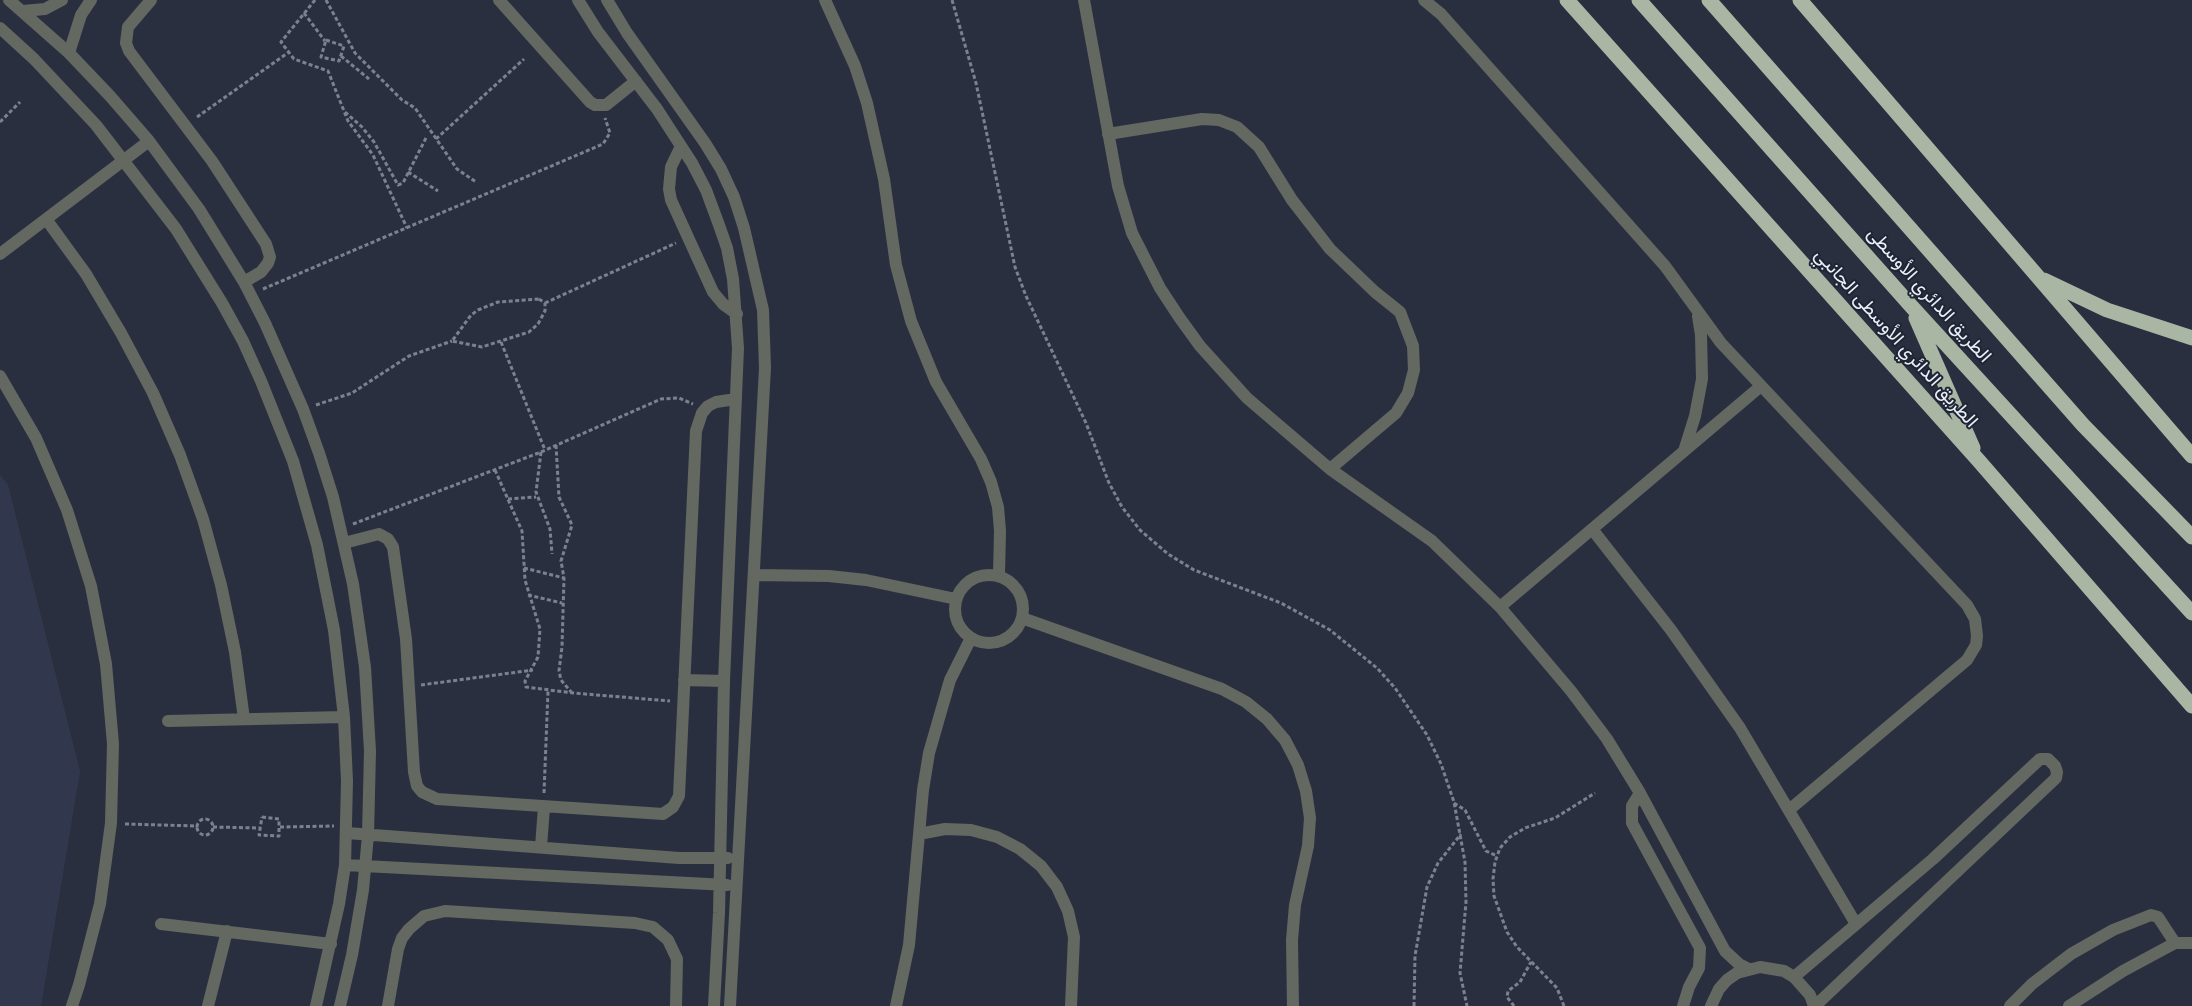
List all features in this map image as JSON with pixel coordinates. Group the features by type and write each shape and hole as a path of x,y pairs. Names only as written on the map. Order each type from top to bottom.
{"highway":[{"name":"الطريق الدائري الأوسطى الجانبي","path":"1567,0 1979,462 2192,706"},
{"name":"الطريق الدائري الأوسطى","path":"1639,0 1912,307 2192,613"},
{"name":"الطريق الدائري الأوسطى","path":"1709,0 2082,425 2192,537"},
{"path":"1800,0 2192,456"},
{"path":"2038,277 2108,310 2192,338"},
{"path":"1912,307 1979,462"}],"street":[{"path":"10,0 69,53 110,96 148,141 199,209 244,282 281,357 303,409 322,462 341,529 357,609 365,667 370,751 368,835 365,867 358,921 340,1006"},
{"path":"23,11 45,8 62,0"},
{"path":"69,53 81,15 91,0"},
{"path":"151,0 128,27 126,43 129,51 186,125 240,202 269,250 270,257 265,268 244,282"},
{"path":"499,0 586,98 600,106 612,102 636,81"},
{"path":"578,0 598,32 636,81 681,146 706,190 727,248 737,314 736,399 724,681 714,1006"},
{"path":"607,0 627,33 705,142 721,169 734,197 751,252 762,310 766,368 730,1006"},
{"path":"825,0 855,66 869,113 884,178 896,265 911,321 936,382 982,459 991,482 998,506 1000,523 999,575"},
{"path":"1084,0 1118,186 1132,232 1157,281 1179,317 1205,353 1247,398 1330,469 1432,541 1500,607 1589,714 1640,793 1725,951 1739,964 1749,969"},
{"path":"1424,0 1441,14 1665,266 1698,314 1721,343 1967,605 1977,627 1976,645 1967,660 1789,810"},
{"path":"0,28 66,91 124,160 176,229 222,303 254,365 278,420 306,503 327,587 338,656 344,717 347,830 345,865 316,1006"},
{"path":"1108,134 1202,119 1218,120 1237,127 1259,147 1292,200 1330,249 1375,292 1400,312 1413,346 1414,370 1408,393 1396,413 1330,469"},
{"path":"0,254 148,141"},
{"path":"681,146 671,167 669,189 671,200 713,292 723,304 737,314"},
{"path":"46,219 86,274 121,332 153,393 180,455 203,519 221,585 235,652 244,719"},
{"path":"1684,452 1696,416 1702,379 1701,335 1698,314"},
{"path":"0,376 36,438 67,510 91,586 106,664 113,744 111,823 100,904 80,985 72,1006"},
{"path":"1500,607 1761,386"},
{"path":"344,543 379,534 391,543 400,592 410,686 414,772 417,786 422,792 437,799 656,815 668,812 677,802 679,796 696,430 702,413 716,402 736,399"},
{"path":"1592,529 1620,562 1706,678 1740,728 1856,924"},
{"path":"990,574 999,575 1014,585 1022,600 1022,618 1018,627 1005,639 988,643 971,638 964,633 955,617 956,599 959,591 972,578 990,574"},
{"path":"754,575 801,575 856,579 956,599"},
{"path":"1022,618 1222,689 1267,719 1285,740 1301,773 1310,818 1308,846 1298,889 1293,931 1293,1006"},
{"path":"896,1006 909,945 923,790 938,716 950,680 971,638"},
{"path":"684,680 724,681"},
{"path":"168,722 344,717"},
{"path":"722,756 744,757"},
{"path":"1711,1006 1719,989 1727,980 1749,969 1772,968 1794,977 1806,990 1814,1006 2056,778 2058,772 2055,766 2048,759 2040,759 1933,859 1794,977"},
{"path":"1640,793 1632,806 1632,823 1700,948 1699,968 1689,987 1683,1006"},
{"path":"541,847 544,806"},
{"path":"347,830 368,835 679,858 738,858"},
{"path":"919,834 945,830 980,833 997,837 1020,849 1041,866 1057,887 1068,911 1074,937 1071,1006"},
{"path":"345,865 737,885"},
{"path":"388,1006 398,949 402,938 424,916 445,911 635,923 653,928 668,940 677,959 676,1006"},
{"path":"2010,1006 2032,984 2071,954 2113,930 2150,915 2158,917 2175,943"},
{"path":"162,924 330,944"},
{"path":"208,1006 227,932"},
{"path":"2069,1006 2123,971 2175,943 2192,943"}],"path":[{"path":"316,0 282,40 288,52 295,60 328,71 343,111 355,132 373,154 408,228"},
{"path":"326,0 355,53 402,100 418,110 457,169 476,182"},
{"path":"952,0 976,83 1015,267 1026,296 1086,423 1109,483 1122,507 1140,530 1168,554 1194,570 1256,592 1306,615 1330,630 1377,668 1395,688 1427,735 1441,764 1454,802 1461,834 1465,862 1466,902 1460,973 1467,1006"},
{"path":"304,13 325,41 343,45 338,62 321,57 325,41"},
{"path":"186,125 288,52"},
{"path":"341,56 369,79"},
{"path":"436,139 524,59"},
{"path":"0,122 20,102"},
{"path":"250,294 603,144 610,133 600,106"},
{"path":"343,111 362,127 374,142 396,183 403,183 427,136"},
{"path":"408,172 438,191"},
{"path":"545,303 688,238"},
{"path":"452,341 471,314 488,305 539,300 545,303"},
{"path":"303,409 352,393 409,356 452,341 475,346 501,342 534,328 545,311 545,303"},
{"path":"501,342 545,450"},
{"path":"341,529 545,450 670,397 688,401 702,413"},
{"path":"556,445 559,497 572,525 562,556 564,578 562,647 559,671 561,680 573,693"},
{"path":"540,452 536,497 550,529 552,554"},
{"path":"495,470 522,531 524,568 528,594 540,629 538,657 533,670 525,681 526,687 573,693 683,702"},
{"path":"508,499 536,497"},
{"path":"524,568 564,578"},
{"path":"528,594 562,604"},
{"path":"410,686 533,670"},
{"path":"544,806 548,690"},
{"path":"1564,1006 1557,988 1531,962 1507,932 1494,896 1493,879 1500,848 1510,837 1525,828 1561,815 1595,793"},
{"path":"1454,802 1465,810 1486,851 1497,856"},
{"path":"206,818 212,822 213,827 209,834 204,835 200,834 197,826 198,822 206,818"},
{"path":"262,818 279,819 280,827 278,837 260,836 262,818"},
{"path":"111,823 197,826"},
{"path":"213,827 260,828"},
{"path":"280,827 347,830"},
{"path":"1414,1006 1415,956 1427,887 1438,863 1461,834"},
{"path":"1514,1006 1507,998 1508,991 1520,982 1531,962"}],"shaded area":[{"path":"0,475 8,485 80,771 41,1006 0,1006"}]}
